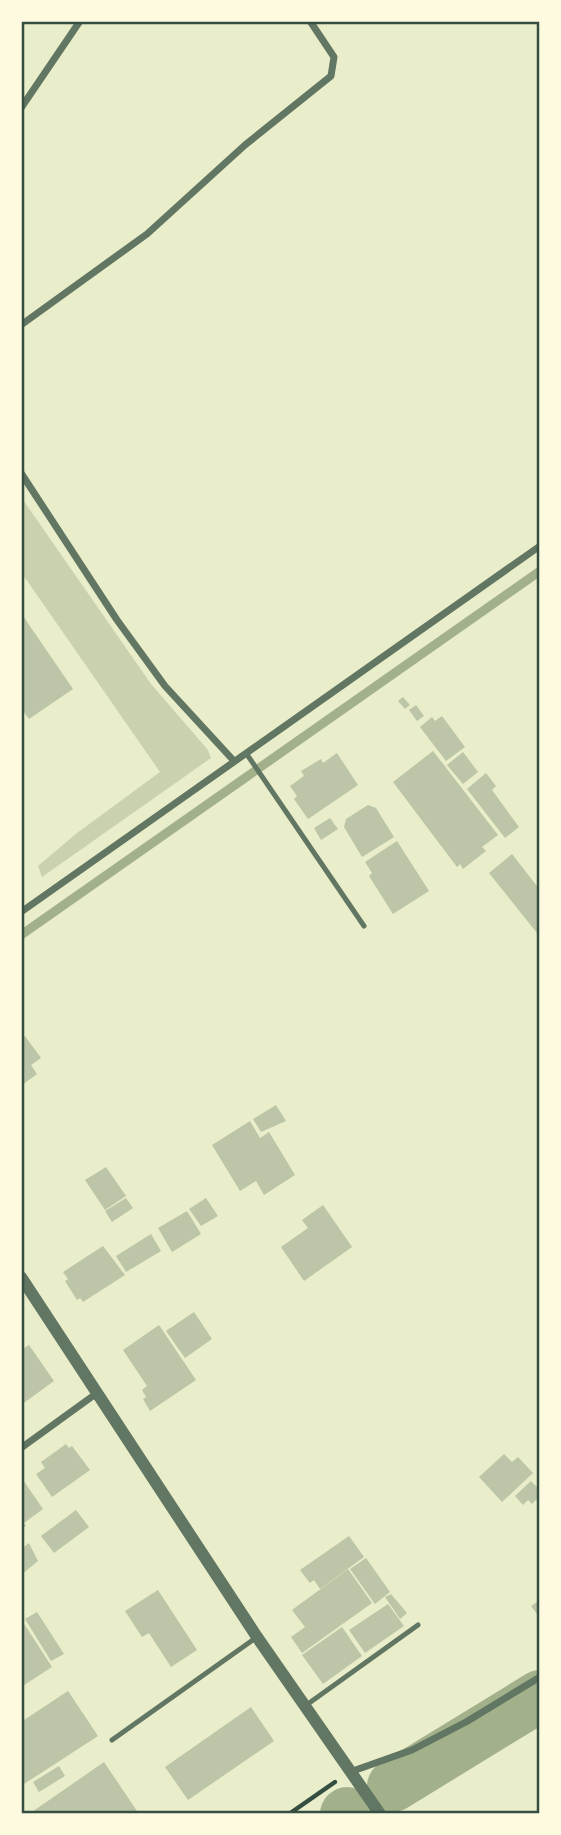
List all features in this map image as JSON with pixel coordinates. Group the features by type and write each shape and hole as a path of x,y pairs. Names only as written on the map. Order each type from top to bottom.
{"street":[{"path":"21,108 80,21"},
{"path":"21,325 147,234 245,145 331,76 334,57 310,21"},
{"path":"21,473 117,620 165,686 234,761"},
{"path":"21,912 540,546"},
{"path":"21,1277 257,1637 380,1814"},
{"path":"21,1448 98,1392"},
{"path":"350,1772 412,1750 467,1722 540,1677"}],"lane":[{"path":"246,753 364,926"},
{"path":"305,1706 418,1625"},
{"path":"112,1740 257,1637"}],"path":[{"path":"289,1814 350,1772"}],"green space":[{"path":"21,497 151,684 208,750 211,758 42,877 38,866 77,833 160,772 21,572"}],"building":[{"path":"21,613 73,689 29,719 21,708"},
{"path":"403,697 410,705 405,709 398,701"},
{"path":"416,705 424,716 417,721 409,710"},
{"path":"442,716 465,747 446,761 420,727 432,717 435,721"},
{"path":"433,751 498,835 482,847 486,851 463,869 460,864 457,867 393,782"},
{"path":"463,752 478,772 463,784 447,765"},
{"path":"337,753 358,785 308,819 294,799 297,796 290,786 304,776 301,771 321,759 323,763"},
{"path":"486,773 496,786 492,790 519,827 505,838 467,789"},
{"path":"368,805 376,808 394,837 362,857 344,827 346,819"},
{"path":"330,818 338,829 321,840 314,828"},
{"path":"397,841 429,891 393,914 369,876 372,873 365,862"},
{"path":"512,854 540,890 540,930 537,933 489,873"},
{"path":"25,1036 41,1058 31,1065 37,1074 21,1086 21,1039"},
{"path":"276,1105 286,1121 261,1132 253,1119"},
{"path":"250,1121 260,1138 269,1132 295,1175 264,1195 256,1181 240,1191 212,1145"},
{"path":"106,1167 126,1196 105,1210 85,1180"},
{"path":"126,1198 133,1208 112,1222 105,1211"},
{"path":"206,1198 218,1216 201,1226 189,1209"},
{"path":"323,1205 352,1247 304,1281 281,1247 308,1228 302,1220"},
{"path":"187,1211 201,1234 172,1252 158,1228"},
{"path":"151,1234 161,1251 126,1272 116,1256"},
{"path":"103,1246 125,1275 83,1302 80,1298 77,1300 65,1281 68,1279 63,1272"},
{"path":"194,1312 212,1339 185,1358 166,1331"},
{"path":"159,1325 196,1380 150,1411 143,1399 146,1397 142,1390 147,1386 123,1350"},
{"path":"29,1345 54,1381 21,1405 21,1350"},
{"path":"66,1444 69,1448 72,1446 90,1470 52,1497 36,1474 45,1468 41,1462"},
{"path":"504,1454 512,1462 518,1457 533,1473 502,1502 479,1477"},
{"path":"21,1477 43,1509 24,1523 26,1526 21,1529"},
{"path":"531,1481 540,1490 540,1496 532,1504 528,1500 523,1505 515,1496"},
{"path":"76,1510 89,1527 54,1553 41,1536"},
{"path":"349,1536 364,1557 320,1589 314,1580 310,1583 300,1570"},
{"path":"29,1543 38,1561 21,1575 21,1549"},
{"path":"366,1558 390,1592 375,1604 350,1569"},
{"path":"348,1569 372,1603 302,1653 291,1637 305,1627 292,1610"},
{"path":"158,1590 197,1650 171,1667 149,1633 142,1637 125,1611"},
{"path":"391,1594 407,1613 400,1619 385,1597"},
{"path":"540,1600 540,1618 531,1606"},
{"path":"388,1604 404,1626 365,1653 349,1630"},
{"path":"37,1612 64,1654 51,1661 25,1619"},
{"path":"21,1619 52,1667 21,1687"},
{"path":"342,1627 362,1656 323,1684 302,1655"},
{"path":"68,1691 98,1736 21,1786 21,1722"},
{"path":"251,1707 274,1741 188,1800 165,1767"},
{"path":"104,1762 139,1814 29,1814"},
{"path":"59,1766 65,1776 39,1792 33,1782"}],"waterway":[{"path":"21,935 540,571"},
{"path":"393,1786 540,1696"}]}
